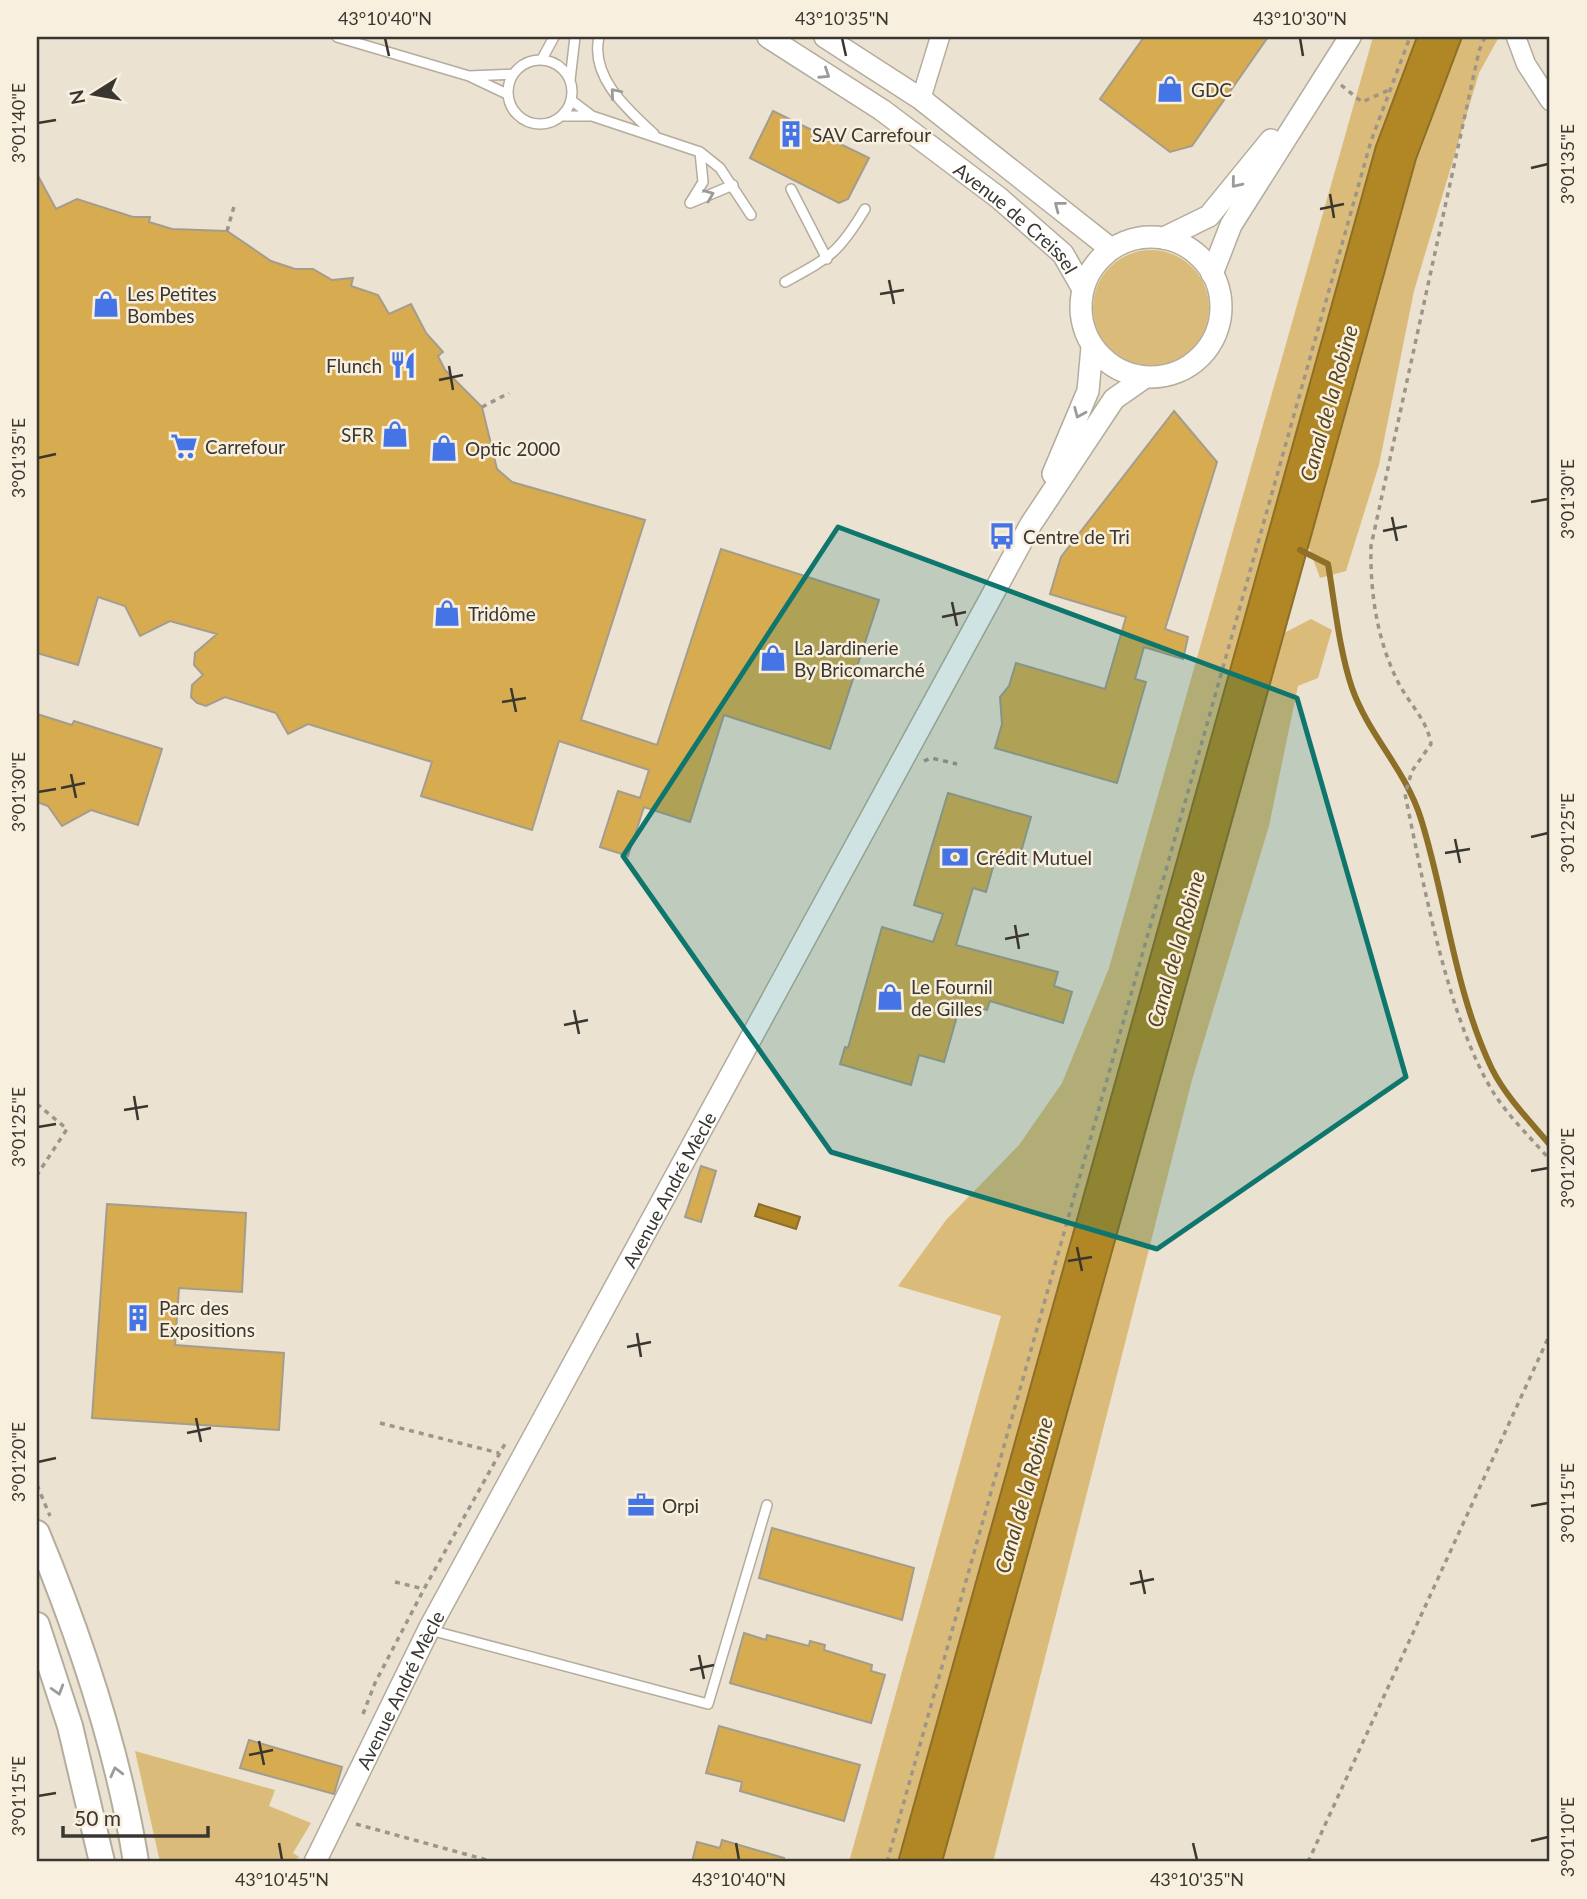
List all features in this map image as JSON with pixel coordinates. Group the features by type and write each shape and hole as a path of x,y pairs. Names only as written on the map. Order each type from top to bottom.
{"main road":[{"path":"37,1533 90,1671 131,1830 136,1862"},
{"path":"37,1625 70,1726 102,1862"}],"street":[{"name":"Avenue de Creissel","path":"768,37 882,110 999,198 1063,254 1083,289"},
{"name":"Avenue de Creissel","path":"825,37 920,99 1111,249"},
{"path":"920,99 940,37"},
{"path":"1212,274 1231,225 1350,37"},
{"path":"1516,37 1527,64 1550,101"},
{"path":"1164,238 1183,245 1200,257 1212,274 1220,295 1220,316 1208,346 1186,368 1165,376 1144,377 1124,373 1106,362 1092,347 1084,328 1081,309 1083,289 1089,274 1111,249 1127,241 1164,238 1209,216 1326,73"},
{"name":"Avenue André Mècle","path":"1031,524 1088,391 1092,347"},
{"name":"Avenue André Mècle","path":"315,1862 429,1629 1031,524 1114,399 1144,377"}],"lane":[{"path":"337,37 469,76 507,94"},
{"path":"542,60 554,37"},
{"path":"513,74 507,94 511,108 520,119 538,125 552,123 563,116 572,100 570,80 575,37"},
{"path":"599,37 598,62 609,87 658,138"},
{"path":"469,76 513,74 530,61 542,60 561,68 570,80"},
{"path":"572,100 592,116"},
{"path":"563,116 592,116 700,152 720,168 751,215"},
{"path":"700,152 703,182 690,203 733,185"},
{"path":"791,189 827,259"},
{"path":"785,282 827,259 844,244 864,209"},
{"path":"429,1629 708,1704 767,1505"}],"path":[{"path":"887,1862 1371,141 1410,37"},
{"path":"1485,37 1479,51 1371,546 1370,586 1378,627 1398,682 1429,729 1431,744 1412,771 1405,794 1440,945 1470,1042 1496,1096 1550,1160"},
{"path":"1326,73 1362,102 1391,89"},
{"path":"227,231 235,203"},
{"path":"482,407 509,393"},
{"path":"37,1104 67,1129 37,1175"},
{"path":"1308,1862 1550,1334"},
{"path":"380,1423 499,1453"},
{"path":"396,1582 424,1589"},
{"path":"337,1820 494,1862"}],"highlighted area":[{"path":"838,527 1297,698 1406,1077 1157,1249 831,1152 623,856"}],"shaded area":[{"path":"1373,37 1417,37 1376,146 898,1862 849,1862 1001,1316 898,1286 946,1220 1019,1145 1062,1083 1109,968"},
{"path":"1462,37 1499,37 1479,73 1414,291 1379,465 1346,571 1320,578 1308,545 1417,159"},
{"path":"1151,250 1173,255 1192,267 1204,286 1209,308 1204,330 1192,349 1173,361 1151,366 1129,361 1110,349 1098,330 1093,308 1098,286 1110,267 1129,255"},
{"path":"1311,619 1332,630 1318,678 1298,686 1269,826 1192,1080 993,1862 942,1862 1284,633"},
{"path":"135,1751 275,1790 269,1806 311,1823 293,1853 299,1857 294,1862 160,1862"}],"water":[{"name":"Canal de la Robine","path":"1417,37 1462,37 1416,159 942,1862 898,1862 1376,146"},
{"path":"759,1204 800,1217 796,1229 755,1216"}],"building":[{"path":"1144,37 1268,37 1192,146 1170,152 1100,99"},
{"name":"SAV Carrefour","path":"773,111 869,158 848,199 839,203 750,158"},
{"path":"37,174 56,209 77,199 133,217 150,217 149,222 172,229 227,231 271,261 295,269 313,269 332,280 353,278 351,286 378,295 389,314 411,304 426,333 443,352 438,356 445,370 482,407 497,469 512,482 645,520 581,720 657,745 721,549 879,600 830,749 724,715 690,822 644,807 628,856 600,847 618,791 640,798 649,770 559,741 532,830 421,796 432,762 308,724 288,734 276,713 225,697 206,706 197,703 191,697 192,685 203,675 194,665 195,653 217,634 170,621 140,636 125,606 98,597 78,665 37,653"},
{"path":"1174,411 1217,462 1165,629 1188,637 1183,659 1144,647 1135,679 1146,682 1117,783 995,748 1002,724 1000,697 1009,686 1016,663 1105,689 1126,617 1050,594 1061,557"},
{"path":"37,714 72,725 74,721 162,749 138,825 91,810 62,826 48,806 37,802"},
{"path":"948,793 1031,817 1019,859 997,853 986,892 973,888 956,945 1058,972 1054,986 1072,992 1063,1023 990,1001 987,1010 961,1002 944,1062 919,1055 911,1085 840,1064 845,1047 848,1048 882,927 933,942 943,914 914,905"},
{"path":"701,1166 716,1171 701,1222 685,1217"},
{"name":"Parc des Expositions","path":"107,1204 246,1213 242,1292 179,1288 175,1345 284,1353 279,1430 92,1418"},
{"path":"772,1528 914,1568 902,1620 759,1578"},
{"path":"744,1633 766,1640 767,1635 809,1646 810,1641 825,1645 824,1650 872,1665 871,1671 885,1675 871,1723 730,1683"},
{"path":"719,1726 860,1765 844,1821 740,1791 742,1782 706,1773"},
{"path":"249,1740 342,1767 334,1794 240,1768"},
{"path":"722,1840 784,1858 783,1862 692,1862 697,1842 720,1848"}],"waterway":[{"path":"1300,550 1328,564 1352,688 1368,722 1406,785 1421,819 1460,977 1479,1039 1504,1089 1550,1145"}],"place":[{"name":"GDC","path":"1170,89"},
{"name":"SAV Carrefour","path":"791,134"},
{"name":"Les Petites Bombes","path":"106,304"},
{"name":"Flunch","path":"403,365"},
{"name":"SFR","path":"395,434"},
{"name":"Carrefour","path":"184,446"},
{"name":"Optic 2000","path":"444,448"},
{"name":"Centre de Tri","path":"1002,536"},
{"name":"Tridôme","path":"447,613"},
{"name":"La Jardinerie By Bricomarché","path":"773,658"},
{"name":"Crédit Mutuel","path":"955,857"},
{"name":"Le Fournil de Gilles","path":"890,997"},
{"name":"Parc des Expositions","path":"138,1318"},
{"name":"Orpi","path":"641,1505"}]}
